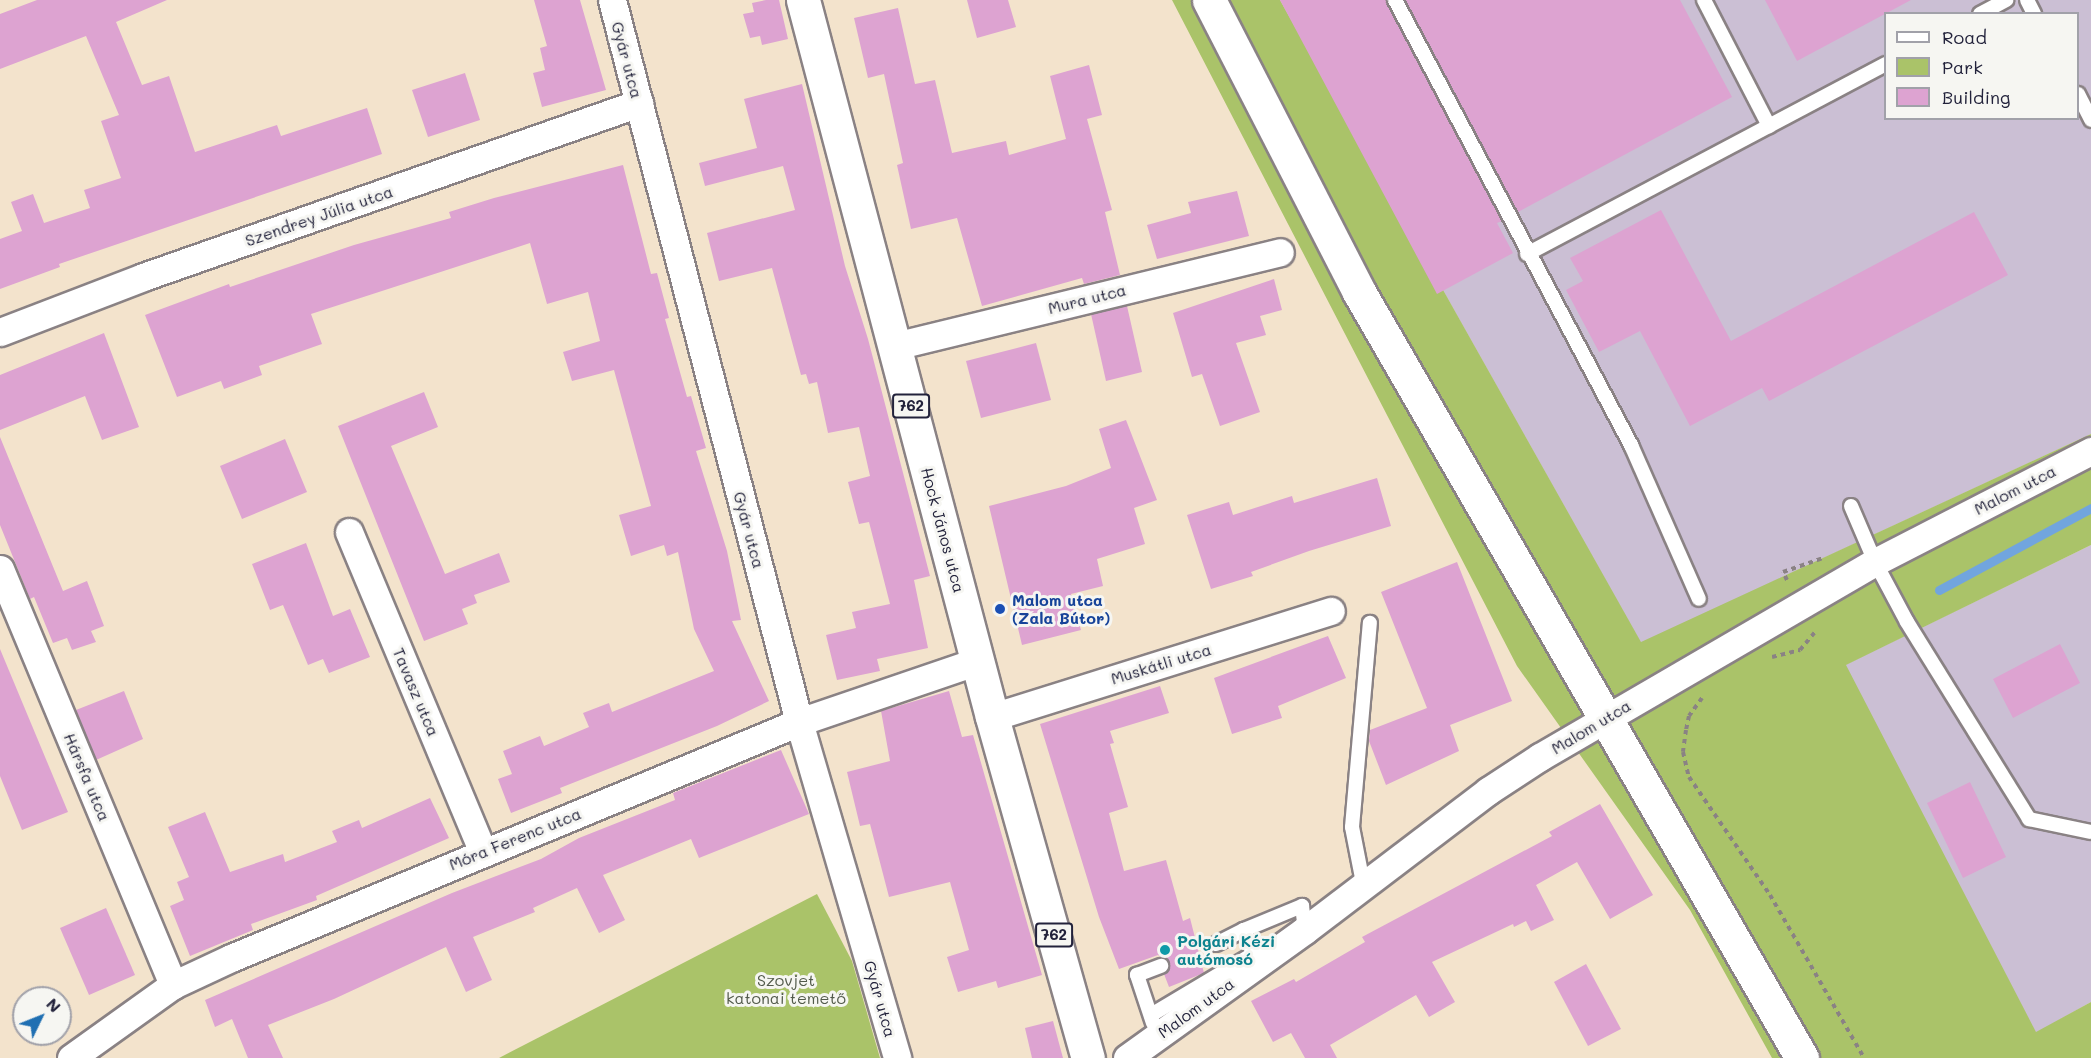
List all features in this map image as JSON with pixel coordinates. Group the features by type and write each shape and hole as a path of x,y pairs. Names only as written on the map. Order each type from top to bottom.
{"street":[{"name":"Gyár utca","path":"612,0 799,722 897,1058"},
{"path":"1209,0 1359,292 1802,1058"},
{"name":"Hock János utca","path":"811,2 895,346 992,717 1088,1058"},
{"name":"Szendrey Júlia utca","path":"0,332 143,277 639,104"},
{"name":"Mura utca","path":"895,346 1280,252"},
{"name":"Malom utca","path":"1127,1058 1154,1026 1305,930 1488,791 1604,719 1875,562 2091,451"},
{"name":"Tavasz utca","path":"349,532 483,852"},
{"name":"Hársfa utca","path":"0,569 173,985"},
{"name":"Muskátli utca","path":"992,717 1331,611"},
{"name":"Móra Ferenc utca","path":"71,1058 173,985 483,852 799,722 978,661"}],"lane":[{"path":"1395,0 1527,254 1631,445 1700,599"},
{"path":"1704,0 1769,126"},
{"path":"1984,12 2006,0"},
{"path":"1527,254 1884,65"},
{"path":"2079,96 2091,120"},
{"path":"1851,506 1875,562 2029,819 2091,832"},
{"path":"1363,884 1352,827 1370,623"},
{"path":"1216,944 1302,906 1305,930"},
{"path":"1161,966 1137,975 1154,1026 1253,954 1244,930"}],"path":[{"path":"1767,657 1800,651"},
{"path":"1704,696 1689,716 1686,730 1683,752 1689,777 1770,895 1864,1058"}],"shaded area":[{"path":"1280,0 2091,0 2091,434 1641,643"},
{"path":"2091,545 2091,1002 2036,1033 1845,665"}],"green space":[{"path":"1172,0 1280,0 1641,642 2091,434 2091,545 1846,665 2036,1032 2091,1002 2091,1058 1772,1058 1690,910 1517,666"},
{"name":"Szovjet katonai temető","path":"817,894 852,961 880,1058 499,1058"}],"building":[{"path":"37,0 167,0 116,22 142,85 169,76 195,152 277,125 281,136 367,108 382,154 59,264 60,267 0,289 0,239 22,231 11,202 33,194 44,223 90,208 84,190 121,178 101,121 119,115 86,36 0,69 0,14"},
{"path":"534,0 580,0 606,90 542,107 533,73 545,70 540,48 547,46"},
{"path":"779,0 788,39 762,45 760,36 750,38 743,14 754,12 752,3"},
{"path":"967,0 1008,0 1016,27 977,38"},
{"path":"1280,0 1386,0 1502,221 1497,223 1513,253 1437,294"},
{"path":"1405,0 1680,0 1732,97 1518,212"},
{"path":"1765,0 1911,0 1889,12 1884,12 1884,14 1797,61"},
{"path":"898,8 915,84 935,80 952,153 1006,141 1009,155 1066,139 1050,76 1089,65 1102,115 1087,119 1112,210 1105,212 1120,275 1084,284 1082,278 982,306 957,218 911,229 897,165 903,163 884,74 868,78 854,18"},
{"path":"465,73 480,120 428,137 412,90"},
{"path":"802,84 845,266 868,339 930,576 914,580 928,648 877,659 880,671 837,680 826,635 856,628 852,612 890,604 869,522 859,524 848,482 870,476 859,427 828,433 817,382 809,384 806,374 801,375 772,268 719,281 707,233 795,210 783,166 705,186 699,163 757,148 744,99"},
{"path":"623,165 651,274 657,273 669,318 665,319 687,397 691,396 706,448 696,451 727,551 741,620 732,621 769,701 717,726 560,788 562,793 511,813 498,779 512,774 503,751 540,736 544,746 589,727 583,713 609,703 612,712 714,671 694,629 678,552 667,556 664,545 631,556 619,515 651,506 614,370 572,381 563,352 600,341 588,292 547,304 530,243 311,314 322,344 259,366 262,375 224,389 221,381 177,397 145,315 229,284 230,287 354,245 451,218 449,212"},
{"path":"1237,191 1249,236 1157,259 1147,225 1191,213 1188,202"},
{"path":"1661,210 1731,341 1974,212 2008,275 1769,401 1762,388 1690,426 1640,331 1599,352 1566,290 1583,281 1570,258"},
{"path":"1274,279 1282,310 1260,316 1266,335 1236,343 1260,412 1220,426 1202,374 1192,377 1173,313"},
{"path":"1127,306 1142,372 1106,381 1091,314"},
{"path":"104,333 139,427 102,440 85,396 0,430 0,375"},
{"path":"1036,343 1051,400 981,418 966,361"},
{"path":"424,392 438,427 391,446 445,574 499,553 510,582 474,595 477,603 462,609 468,624 424,641 338,426"},
{"path":"1126,420 1157,500 1134,508 1145,544 1097,559 1103,586 1071,594 1081,630 1022,645 989,506 1066,486 1111,468 1099,429"},
{"path":"0,437 63,591 87,581 104,626 91,631 96,642 72,650 67,638 53,643 34,597 30,599 0,525"},
{"path":"285,439 307,492 242,519 220,466"},
{"path":"1377,478 1391,526 1309,551 1251,572 1253,576 1211,589 1187,515 1229,502 1233,515 1292,496 1294,503"},
{"path":"306,543 333,616 350,609 370,657 329,673 323,659 308,665 283,605 270,610 252,564"},
{"path":"1457,562 1512,701 1450,725 1459,751 1386,785 1369,741 1370,730 1427,708 1381,592"},
{"path":"1328,636 1346,678 1278,706 1282,718 1232,734 1214,678"},
{"path":"2060,644 2080,683 2013,718 1993,679"},
{"path":"0,649 68,812 22,830 0,776"},
{"path":"1160,686 1169,713 1110,731 1114,743 1110,744 1128,807 1109,813 1124,871 1166,860 1183,921 1190,918 1204,973 1169,987 1164,974 1170,963 1158,955 1119,969 1099,917 1040,724"},
{"path":"124,691 143,739 96,760 76,710"},
{"path":"949,691 962,737 973,735 1042,975 998,988 996,981 958,992 947,957 969,950 950,882 889,897 870,824 860,826 847,772 890,761 881,711"},
{"path":"781,750 809,814 699,858 691,839 603,875 625,920 599,933 577,888 533,908 535,912 473,937 492,980 466,992 446,947 334,999 268,1025 283,1058 248,1058 232,1019 215,1027 205,1000 452,893 541,859 579,838 675,800 673,793"},
{"path":"1970,782 2006,857 1963,878 1927,803"},
{"path":"430,798 449,838 316,896 317,900 251,924 253,930 190,956 170,906 184,900 177,882 189,877 168,827 205,812 230,872 283,854 285,862 337,842 332,831 359,820 362,828"},
{"path":"1600,804 1653,895 1610,919 1577,862 1536,885 1554,920 1531,931 1526,921 1514,927 1513,924 1432,962 1455,1002 1429,1017 1416,995 1330,1045 1337,1058 1305,1058 1291,1033 1273,1042 1251,1001 1294,979 1296,982 1365,942 1362,937 1552,836 1549,832"},
{"path":"106,908 135,975 89,995 60,928"},
{"path":"1586,964 1621,1029 1588,1046 1554,982"},
{"path":"1053,1021 1063,1058 1032,1058 1025,1028"}],"waterway":[{"path":"1939,590 2091,508"}],"place":[{"name":"Malom utca (Zala Bútor)","path":"1000,609"},
{"name":"Polgári Kézi autómosó","path":"1165,950"}]}
